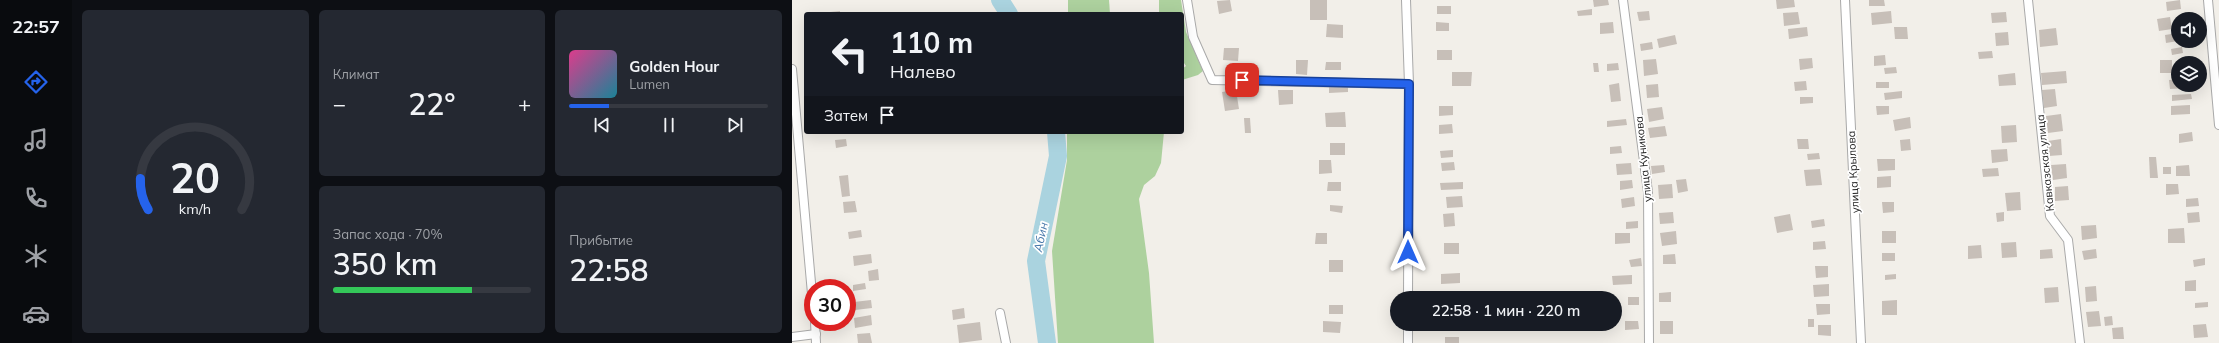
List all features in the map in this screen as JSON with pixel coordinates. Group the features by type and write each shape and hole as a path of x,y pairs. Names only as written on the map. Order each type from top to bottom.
{"street":[{"path":"1187,0 1193,37 1212,80 1409,84"},
{"path":"1406,0 1409,84 1408,291"},
{"name":"улица Куникова","path":"1623,0 1648,192 1649,343"},
{"name":"улица Крылова","path":"1845,0 1861,343"},
{"name":"Кавказская улица","path":"2028,0 2050,216 2068,240 2080,343"},
{"path":"2208,0 2219,124"},
{"path":"792,69 811,279"},
{"path":"1000,313 1006,343"},
{"path":"816,331 816,343"},
{"path":"1408,331 1408,343"},
{"path":"792,337 816,334"}],"green space":[{"path":"1068,0 1109,0 1110,12 1068,12"},
{"path":"1159,0 1181,0 1183,12 1159,12"},
{"path":"1184,19 1186,32 1203,71 1198,75 1184,79 1184,68 1186,66 1184,63"},
{"path":"1067,134 1164,134 1161,163 1155,176 1144,185 1139,199 1149,273 1154,343 1058,343 1052,251 1067,160"}],"building":[{"path":"1230,0 1232,11 1219,14 1217,1"},
{"path":"1310,0 1327,0 1327,20 1310,20"},
{"path":"1593,0 1608,0 1609,5 1594,7"},
{"path":"1776,0 1794,0 1795,7 1777,9"},
{"path":"1869,0 1884,0 1885,6 1869,6"},
{"path":"2180,0 2181,9 2167,11 2166,2"},
{"path":"1437,6 1451,6 1451,14 1437,14"},
{"path":"1592,9 1592,15 1578,16 1577,11"},
{"path":"1649,11 1650,20 1639,21 1637,12"},
{"path":"1891,11 1892,23 1872,25 1871,13"},
{"path":"1798,12 1800,24 1784,26 1783,13"},
{"path":"2006,12 2007,22 1992,23 1991,13"},
{"path":"2170,17 2171,29 2159,31 2157,19"},
{"path":"1436,22 1449,23 1449,31 1436,31"},
{"path":"1613,22 1614,33 1600,34 1600,23"},
{"path":"1327,24 1343,25 1343,38 1326,37"},
{"path":"1807,27 1808,36 1789,39 1788,29"},
{"path":"1894,27 1907,27 1908,39 1895,39"},
{"path":"2056,28 2058,45 2040,47 2039,30"},
{"path":"2008,32 2009,45 1996,46 1995,33"},
{"path":"2171,34 2171,42 2166,43 2165,35"},
{"path":"1675,35 1677,44 1659,48 1657,39"},
{"path":"1652,42 1653,49 1641,51 1640,44"},
{"path":"1224,48 1239,48 1238,61 1223,60"},
{"path":"2182,48 2183,53 2172,55 2171,49"},
{"path":"1437,50 1452,50 1452,60 1437,60"},
{"path":"1992,51 1993,58 1979,59 1978,52"},
{"path":"1885,55 1886,65 1874,66 1874,56"},
{"path":"1812,58 1813,68 1800,70 1799,59"},
{"path":"1656,59 1658,74 1644,76 1643,60"},
{"path":"1296,60 1308,60 1307,75 1296,74"},
{"path":"2160,60 2171,60 2171,73 2160,73"},
{"path":"1326,62 1341,62 1341,70 1325,70"},
{"path":"1593,63 1598,63 1599,72 1594,72"},
{"path":"1618,63 1619,70 1607,71 1607,64"},
{"path":"1896,67 1897,73 1885,74 1884,68"},
{"path":"2066,71 2067,83 2042,85 2041,73"},
{"path":"1452,72 1472,72 1471,86 1452,86"},
{"path":"2015,73 2016,85 1999,86 1998,75"},
{"path":"2169,80 2171,80 2171,89 2170,89"},
{"path":"1806,81 1807,90 1795,91 1794,82"},
{"path":"1876,82 1889,82 1889,88 1876,88"},
{"path":"1619,83 1621,101 1611,102 1609,85"},
{"path":"1658,84 1659,97 1647,98 1646,85"},
{"path":"1348,85 1348,92 1329,93 1329,86"},
{"path":"2055,89 2057,106 2044,108 2042,90"},
{"path":"1236,90 1239,109 1225,111 1222,92"},
{"path":"1278,90 1293,90 1293,104 1279,105"},
{"path":"1902,91 1902,98 1885,100 1884,93"},
{"path":"2191,94 2192,99 2172,101 2172,95"},
{"path":"1800,97 1813,97 1813,103 1800,104"},
{"path":"2190,105 2190,114 2171,115 2171,106"},
{"path":"1439,106 1453,106 1453,115 1439,116"},
{"path":"1876,106 1889,106 1889,114 1877,115"},
{"path":"1662,107 1664,119 1649,122 1647,109"},
{"path":"1345,112 1346,127 1326,127 1325,113"},
{"path":"2061,114 2063,131 2048,133 2046,116"},
{"path":"1910,117 1911,128 1895,131 1893,120"},
{"path":"1244,118 1250,118 1251,133 1245,133"},
{"path":"1626,119 1627,125 1607,127 1607,121"},
{"path":"1452,124 1453,133 1439,134 1439,125"},
{"path":"2016,125 2017,142 2002,143 2001,126"},
{"path":"1665,126 1667,136 1650,138 1648,128"},
{"path":"2192,132 2193,141 2179,143 2179,134"},
{"path":"846,139 847,146 836,148 835,140"},
{"path":"1797,139 1808,139 1809,149 1798,149"},
{"path":"1910,139 1911,150 1901,151 1900,140"},
{"path":"2061,139 2062,155 2049,156 2048,141"},
{"path":"1330,143 1345,143 1345,155 1330,155"},
{"path":"1621,146 1622,153 1610,154 1610,147"},
{"path":"2007,149 2008,161 1992,163 1991,150"},
{"path":"1453,150 1453,157 1441,158 1440,151"},
{"path":"1819,153 1820,159 1808,160 1807,154"},
{"path":"2149,157 2156,157 2158,178 2150,178"},
{"path":"1877,159 1895,159 1895,170 1878,171"},
{"path":"1319,160 1331,160 1332,173 1319,174"},
{"path":"1454,162 1455,170 1442,171 1441,163"},
{"path":"1631,163 1632,174 1617,175 1616,164"},
{"path":"2066,164 2067,178 2053,180 2051,165"},
{"path":"1664,165 1665,172 1652,174 1651,166"},
{"path":"2189,165 2190,176 2176,176 2176,166"},
{"path":"2163,167 2171,167 2171,174 2163,174"},
{"path":"1998,168 1999,176 1983,177 1982,169"},
{"path":"1820,169 1822,185 1806,186 1804,170"},
{"path":"848,175 850,196 842,197 839,176"},
{"path":"1891,176 1891,187 1877,188 1877,177"},
{"path":"1686,179 1688,191 1678,193 1676,180"},
{"path":"1632,180 1633,188 1620,190 1620,181"},
{"path":"1328,182 1341,182 1341,191 1327,191"},
{"path":"1463,182 1463,189 1441,190 1440,183"},
{"path":"1672,184 1673,198 1659,199 1658,185"},
{"path":"2166,184 2178,184 2179,194 2166,195"},
{"path":"2068,186 2069,200 2055,201 2055,187"},
{"path":"2020,192 2021,210 2007,211 2005,193"},
{"path":"1462,196 1463,207 1447,208 1446,197"},
{"path":"1634,197 1635,206 1622,208 1621,199"},
{"path":"2198,198 2199,206 2186,207 2186,199"},
{"path":"855,201 857,212 844,213 843,202"},
{"path":"1882,202 1894,202 1894,212 1883,213"},
{"path":"1330,205 1343,206 1342,213 1330,211"},
{"path":"1673,212 1674,223 1660,224 1659,213"},
{"path":"2004,212 2004,221 1997,222 1996,213"},
{"path":"2199,212 2200,222 2188,223 2187,213"},
{"path":"1454,213 1455,226 1444,227 1443,214"},
{"path":"1790,214 1793,230 1777,233 1774,217"},
{"path":"1824,219 1825,226 1812,228 1811,221"},
{"path":"1638,221 1638,228 1626,229 1626,222"},
{"path":"2096,225 2097,238 2082,240 2081,226"},
{"path":"2184,228 2185,243 2168,243 2168,229"},
{"path":"861,230 862,237 849,239 848,232"},
{"path":"1676,231 1677,244 1662,246 1660,233"},
{"path":"1882,231 1896,231 1896,243 1882,243"},
{"path":"1316,233 1327,233 1327,244 1315,244"},
{"path":"1615,233 1630,233 1630,243 1615,244"},
{"path":"1825,241 1826,249 1813,250 1813,242"},
{"path":"2016,242 2017,257 2002,258 2001,243"},
{"path":"1444,243 1459,243 1459,254 1444,254"},
{"path":"1981,245 1982,258 1968,259 1968,246"},
{"path":"2052,249 2053,258 2040,259 2040,250"},
{"path":"2096,249 2097,258 2084,260 2082,251"},
{"path":"1882,253 1895,253 1895,261 1882,261"},
{"path":"871,254 872,263 854,266 853,256"},
{"path":"1675,254 1676,264 1663,264 1663,255"},
{"path":"1641,258 1642,266 1631,267 1629,260"},
{"path":"2205,258 2205,265 2194,267 2193,260"},
{"path":"1329,260 1343,260 1343,272 1329,272"},
{"path":"1815,266 1828,266 1828,277 1816,278"},
{"path":"878,269 879,280 869,281 868,271"},
{"path":"1460,273 1460,283 1441,284 1441,274"},
{"path":"1896,274 1896,279 1885,280 1885,275"},
{"path":"1632,275 1632,284 1613,285 1612,276"},
{"path":"2196,280 2196,291 2185,291 2185,281"},
{"path":"865,283 866,289 856,291 856,284"},
{"path":"1829,284 1829,296 1814,297 1813,285"},
{"path":"2096,286 2097,301 2086,302 2085,287"},
{"path":"2058,287 2059,302 2045,303 2044,288"},
{"path":"1671,292 1671,302 1659,302 1659,293"},
{"path":"1628,297 1639,297 1639,305 1628,305"},
{"path":"871,300 872,308 856,310 856,302"},
{"path":"1897,300 1897,315 1882,315 1882,301"},
{"path":"2208,302 2208,307 2195,308 2195,303"},
{"path":"1816,304 1830,304 1830,314 1817,315"},
{"path":"1329,305 1343,305 1343,314 1329,314"},
{"path":"964,308 965,318 953,320 952,310"},
{"path":"2099,311 2101,326 2088,327 2086,312"},
{"path":"871,315 872,325 856,328 856,318"},
{"path":"2112,316 2113,325 2105,326 2104,317"},
{"path":"1808,319 1814,319 1814,327 1808,327"},
{"path":"1323,321 1341,322 1340,333 1323,332"},
{"path":"1625,321 1638,321 1639,329 1625,330"},
{"path":"1660,321 1673,321 1673,334 1660,334"},
{"path":"980,322 982,340 959,343 957,325"},
{"path":"2206,324 2208,337 2194,338 2193,325"},
{"path":"1818,325 1831,325 1831,336 1818,335"},
{"path":"2123,327 2124,339 2113,339 2112,328"},
{"path":"870,333 872,343 858,343 857,334"},
{"path":"1445,337 1459,337 1459,343 1445,343"}],"waterway":[{"name":"Абин","path":"1000,0 1008,12"},
{"name":"Абин","path":"1047,343 1036,261 1058,156 1056,134"}],"route":[{"path":"1242,80 1409,84 1408,252"}]}
